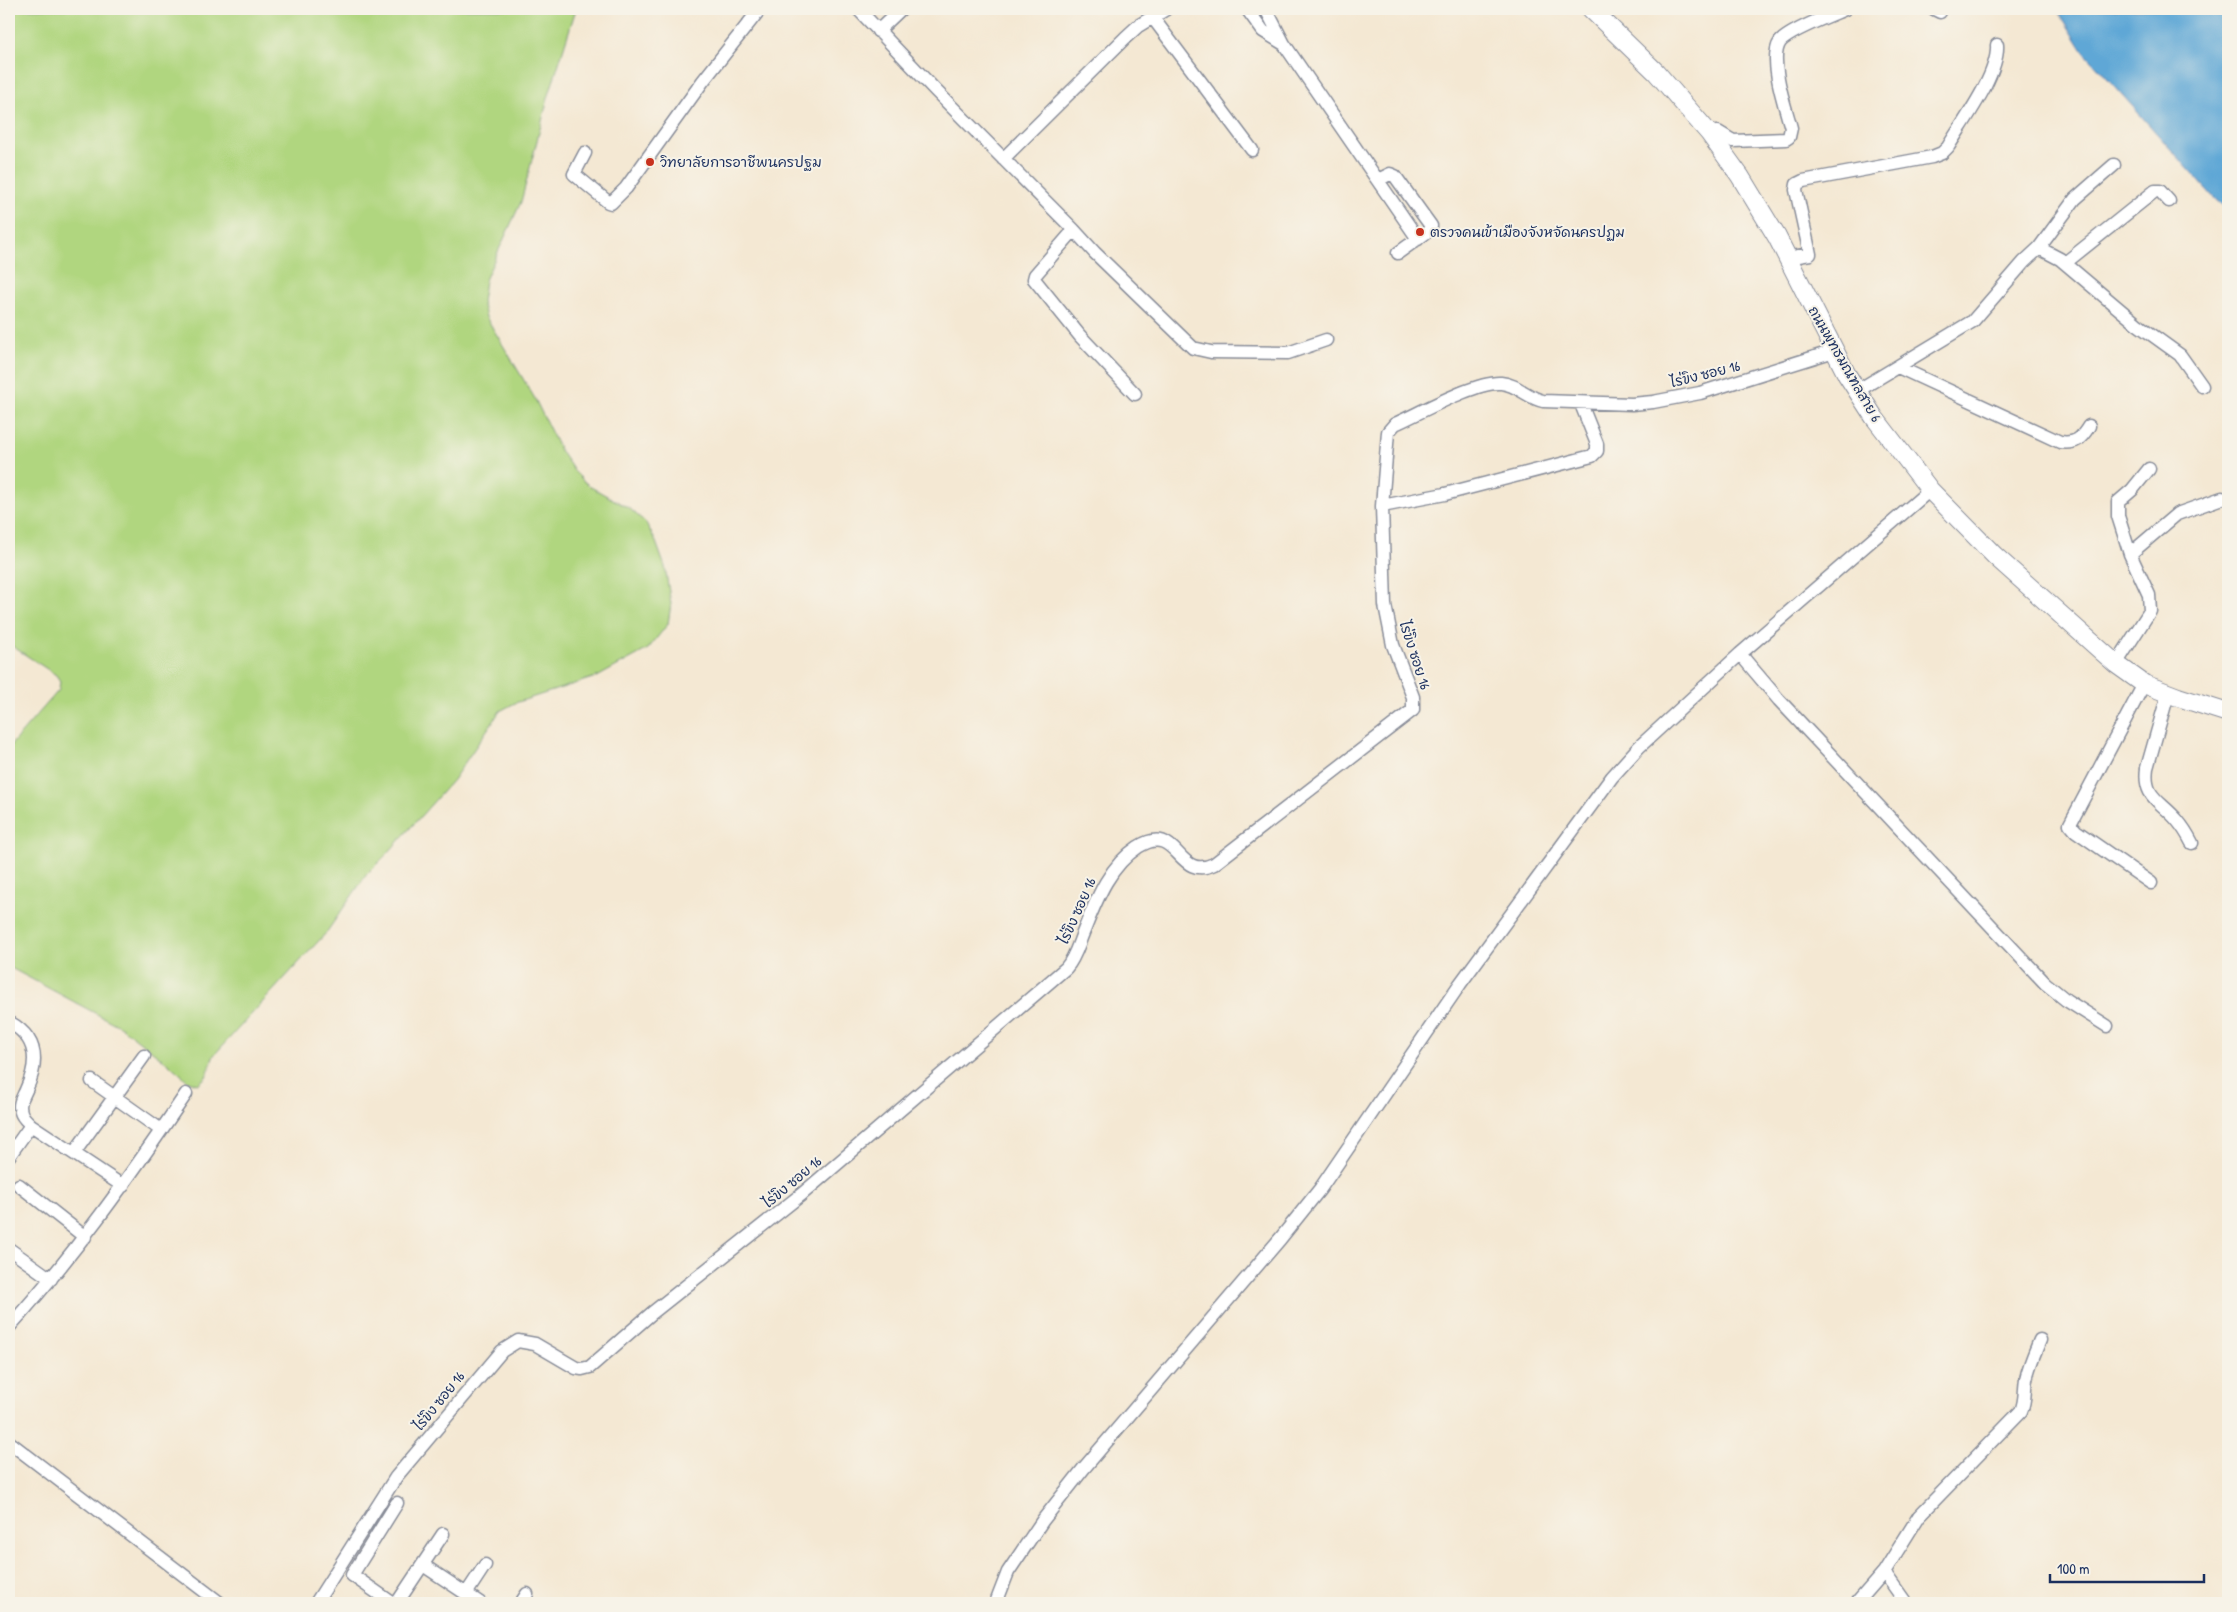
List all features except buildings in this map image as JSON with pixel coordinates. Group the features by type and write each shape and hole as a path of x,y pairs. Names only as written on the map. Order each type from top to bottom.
{"main road":[{"name":"ถนนพุทธมณฑลสาย 6","path":"1591,9 1656,72 1728,159 1758,202 1834,351 1857,391 1894,446 1930,490 1995,556 2116,664 2144,684 2173,696 2228,713"}],"street":[{"path":"585,153 574,174 608,202 615,200 703,80 760,9"},
{"path":"858,9 1095,253 1193,348 1211,352 1288,353 1326,340"},
{"path":"878,30 901,9"},
{"path":"1003,159 1124,38 1138,26 1166,9"},
{"path":"1247,9 1263,31 1284,44"},
{"path":"1266,9 1284,44 1418,239"},
{"path":"1710,135 1718,132 1734,141 1786,139 1789,137 1791,128 1776,66 1777,51 1781,42 1790,34 1845,9"},
{"path":"1153,18 1252,150"},
{"path":"1787,258 1810,254 1796,190 1798,184 1803,181 1901,163 1942,153 1948,147 1991,74 1996,60 1996,46"},
{"path":"1857,391 1973,321 2024,262 2039,248 2075,199 2114,166"},
{"path":"1378,180 1390,174 1395,176 1431,226 1430,230 1398,253"},
{"path":"2066,263 2155,191 2160,191 2169,201"},
{"path":"1074,230 1035,275 1034,279 1080,336 1135,394"},
{"path":"2039,248 2053,254 2066,263 2137,324 2180,355 2202,386"},
{"name":"ไร่ขิง ซอย 16","path":"322,1601 396,1477 502,1351 518,1342 535,1344 576,1368 590,1367 652,1313 802,1194 1066,968 1074,957 1095,903 1108,879 1117,866 1132,852 1152,840 1158,839 1168,843 1193,867 1204,868 1210,866 1310,792 1414,710 1413,697 1388,624 1382,506 1388,432 1395,424 1467,391 1491,383 1511,385 1534,399 1543,401 1582,404 1632,404 1700,393 1834,351"},
{"path":"1898,367 2060,442 2068,443 2080,440 2090,426"},
{"path":"1382,506 1445,494 1592,456 1597,451 1597,444 1582,404"},
{"path":"2116,664 2150,611 2149,595 2130,554 2118,516 2118,502 2132,490 2149,469"},
{"path":"996,1603 1008,1572 1043,1520 1084,1468 1280,1239 1320,1189 1460,984 1612,777 1639,747 1740,654 1930,490"},
{"path":"2130,554 2177,514 2222,498"},
{"path":"1740,654 1786,707 2045,983 2066,1000 2107,1026"},
{"path":"2144,684 2070,824 2074,830 2099,848 2151,882"},
{"path":"2173,696 2147,768 2145,780 2148,791 2176,819 2192,843"},
{"path":"9,1022 26,1035 35,1053 30,1081 20,1104 23,1116 31,1125 123,1186"},
{"path":"74,1153 144,1056"},
{"path":"92,1081 161,1130"},
{"path":"9,1326 51,1279 85,1236 123,1186 186,1094"},
{"path":"9,1156 31,1125"},
{"path":"19,1186 85,1236"},
{"path":"9,1249 51,1279"},
{"path":"1858,1603 1884,1572 1919,1516 2021,1411 2026,1397 2025,1388 2028,1371 2040,1340"},
{"path":"9,1442 220,1603"},
{"path":"392,1603 352,1575 397,1503"},
{"path":"397,1603 443,1534"},
{"path":"423,1565 480,1603"},
{"path":"466,1594 485,1565"},
{"path":"1884,1572 1906,1603"}],"green space":[{"path":"9,9 576,9 548,98 521,202 485,280 482,302 486,317 534,397 561,452 575,472 589,486 629,508 646,523 656,542 665,567 671,604 668,624 648,649 599,676 515,703 500,711 453,780 367,874 326,933 214,1055 206,1077 198,1084 188,1081 121,1027 9,967 9,747 59,690 60,681 56,675 9,644"}],"water":[{"path":"2057,9 2228,9 2228,210 2216,200 2084,52"}],"place":[{"name":"วิทยาลัยการอาชีพนครปฐม","path":"650,162"},
{"name":"ตรวจคนเข้าเมืองจังหจัดนครปฏม","path":"1420,232"}]}
